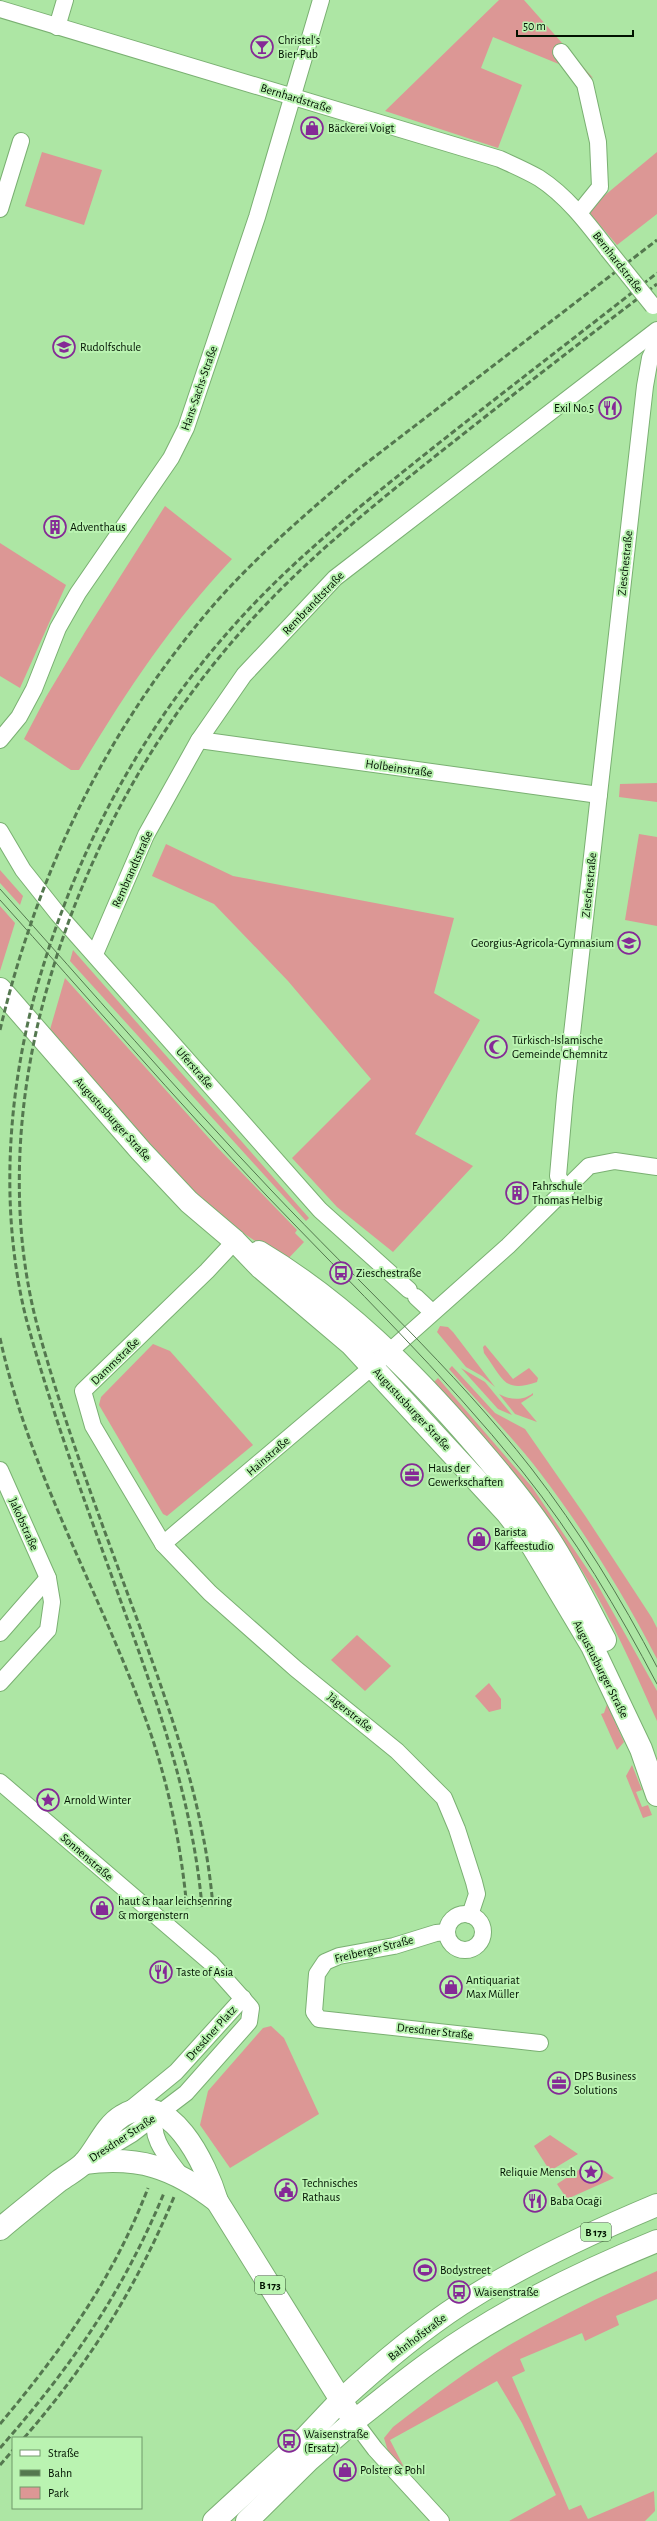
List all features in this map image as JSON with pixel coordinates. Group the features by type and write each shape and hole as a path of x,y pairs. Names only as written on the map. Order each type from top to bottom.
{"main road":[{"name":"Augustusburger Straße","path":"0,989 189,1202 234,1241 260,1267 342,1335 479,1481 534,1547 592,1646 655,1764"},
{"name":"Augustusburger Straße","path":"234,1241 286,1269 365,1329 429,1391 489,1461 549,1538 576,1584 622,1673 655,1764 657,1795"},
{"name":"Dresdner Straße","path":"0,2229 84,2163 121,2116 142,2108 156,2114"},
{"name":"B 173","path":"156,2114 171,2121 190,2144 207,2175 217,2201 340,2401 354,2421 433,2360 513,2309 582,2272 657,2241"},
{"name":"Dresdner Straße","path":"84,2163 132,2161 184,2178"},
{"name":"B 173","path":"184,2178 217,2201"},
{"name":"Bahnhofstraße","path":"214,2521 308,2436 340,2401 385,2362 461,2304 536,2262 603,2228 657,2205"},
{"path":"247,2521 309,2460 354,2421"}],"street":[{"path":"57,27 65,0"},
{"name":"Hans-Sachs-Straße","path":"0,740 19,717 34,689 58,628 78,593 171,458 186,428 257,217 321,0"},
{"name":"Bernhardstraße","path":"0,9 500,159 539,178 558,192 579,213 655,309"},
{"path":"561,52 585,84 598,142 600,187 579,213"},
{"path":"0,209 21,141"},
{"name":"Rembrandtstraße","path":"95,954 146,835 199,740 244,674 335,578 657,330"},
{"name":"Zieschestraße","path":"566,1191 558,1176 645,386 650,358 657,343"},
{"name":"Holbeinstraße","path":"199,740 599,795"},
{"name":"Uferstraße","path":"0,831 23,870 58,914 320,1210 432,1312"},
{"path":"372,1367 432,1312 508,1246 566,1191 589,1166 615,1161 657,1166"},
{"name":"Dammstraße","path":"163,1544 93,1426 83,1391 207,1271 234,1241"},
{"name":"Hainstraße","path":"163,1544 372,1367"},
{"name":"Jakobstraße","path":"0,1470 48,1578 52,1602 48,1630 0,1683"},
{"name":"Jägerstraße","path":"163,1544 210,1593 291,1665 398,1751 444,1798 457,1829 477,1894 470,1915"},
{"path":"0,1633 48,1578"},
{"name":"Sonnenstraße","path":"0,1782 211,1963 243,1998"},
{"path":"470,1915 475,1917 482,1927 482,1938 475,1947 464,1950 458,1949 449,1941 447,1932 448,1924 455,1916 470,1915"},
{"name":"Freiberger Straße","path":"330,2020 320,2018 314,2012 317,1974 325,1962 339,1956 394,1946 436,1933 447,1932"},
{"name":"Dresdner Platz","path":"121,2116 170,2078 243,1998 251,2008 249,2022 186,2093"},
{"name":"Dresdner Straße","path":"330,2020 540,2043"},
{"path":"170,2078 156,2114 155,2136 159,2147 184,2178"},
{"name":"Dresdner Straße","path":"84,2163 124,2139 186,2093"},
{"path":"354,2421 371,2444 441,2521"}],"green space":[{"path":"499,0 524,0 593,78 493,37 481,68 522,85 498,148 385,111"},
{"path":"42,152 102,170 84,225 25,206"},
{"path":"657,152 657,214 617,245 587,210"},
{"path":"165,506 232,559 209,584 168,635 131,687 79,770 71,770 24,739 46,697 85,632"},
{"path":"0,543 66,585 20,688 0,676"},
{"path":"657,783 657,802 619,797 620,784"},
{"path":"639,834 657,837 657,926 625,920"},
{"path":"166,844 233,876 454,918 434,993 480,1020 415,1134 473,1166 393,1252 337,1207 292,1158 371,1079 288,981 214,904 152,876"},
{"path":"0,870 23,896 20,905 0,883"},
{"path":"0,906 15,923 0,971"},
{"path":"73,950 309,1218 306,1221 70,961"},
{"path":"65,978 216,1146 297,1230 295,1233 304,1242 286,1261 234,1227 201,1199 49,1033"},
{"path":"440,1326 448,1327 453,1332 495,1387 482,1376 466,1367 437,1332"},
{"path":"153,1344 170,1351 253,1445 167,1516 163,1514 99,1405 101,1397"},
{"path":"485,1345 513,1379 529,1368 538,1378 537,1382 517,1386 510,1385 500,1376 484,1353 483,1347"},
{"path":"452,1366 495,1413 525,1429 586,1517 652,1618 657,1628 657,1659 631,1611 573,1518 530,1460 449,1369"},
{"path":"461,1368 485,1382 512,1415 498,1409"},
{"path":"438,1378 532,1487 596,1582 657,1691 657,1721 613,1626 594,1590 567,1546 532,1497 494,1449 434,1382"},
{"path":"533,1393 533,1395 521,1403 537,1422 515,1414 499,1394 507,1398 516,1399 529,1396"},
{"path":"357,1635 391,1666 365,1691 331,1660"},
{"path":"489,1683 501,1699 501,1709 489,1712 475,1696"},
{"path":"607,1704 624,1742 617,1750 601,1714 604,1713"},
{"path":"632,1765 642,1790 636,1792 642,1807 648,1805 652,1815 643,1818 626,1776"},
{"path":"271,2026 284,2038 319,2114 230,2168 200,2125 208,2091 263,2028"},
{"path":"550,2135 578,2154 550,2171 534,2146"},
{"path":"591,2162 614,2178 567,2199 557,2184"},
{"path":"657,2271 657,2299 616,2316 619,2325 585,2341 582,2333 520,2359 525,2371 512,2377 569,2510 581,2505 588,2519 654,2491 655,2511 645,2521 509,2521 556,2495 522,2423 497,2381 390,2440 405,2469 388,2451 384,2438 393,2427 482,2362 566,2314"}],"tram line":[{"path":"0,889 236,1153 437,1360 501,1431 549,1492 582,1540 614,1590 657,1667"},
{"path":"0,900 232,1159 397,1330 492,1435 522,1471 578,1548 611,1601 657,1684"}],"railway":[{"path":"0,1030 16,971 35,913 57,857 82,802 110,749 142,698 178,649 217,601 268,548 360,468 657,240"},
{"path":"202,1907 198,1868 191,1830 173,1756 150,1683 48,1392 26,1318 18,1278 12,1238 10,1156 18,1074 35,994 50,944 68,895 88,848 111,801 137,756 165,713 196,671 229,631 272,585 341,522 444,439 657,273"},
{"path":"213,1907 203,1836 176,1732 74,1445 50,1370 30,1293 23,1253 19,1172 21,1131 26,1090 32,1050 41,1011 56,958 74,906 120,806 148,758 178,712 211,668 246,626 290,580 362,515 492,411 657,284"},
{"path":"0,1338 13,1388 47,1484 128,1672 154,1743 167,1789 177,1837 187,1909"},
{"path":"0,2424 44,2369 84,2312 119,2253 148,2188"},
{"path":"0,2448 50,2388 93,2328 131,2264 164,2193"},
{"path":"25,2437 70,2381 109,2324 143,2263 174,2197"},
{"path":"0,2465 12,2451"}],"place":[{"name":"Christel's Bier-Pub","path":"262,47"},
{"name":"Bäckerei Voigt","path":"312,128"},
{"name":"Rudolfschule","path":"64,347"},
{"name":"Exil No.5","path":"610,408"},
{"name":"Adventhaus","path":"55,527"},
{"name":"Georgius-Agricola-Gymnasium","path":"629,943"},
{"name":"Türkisch-Islamische Gemeinde Chemnitz","path":"496,1047"},
{"name":"Fahrschule Thomas Helbig","path":"517,1193"},
{"name":"Zieschestraße","path":"341,1273"},
{"name":"Haus der Gewerkschaften","path":"412,1475"},
{"name":"Barista Kaffeestudio","path":"479,1539"},
{"name":"Arnold Winter","path":"48,1800"},
{"name":"haut & haar leichsenring & morgenstern","path":"102,1908"},
{"name":"Taste of Asia","path":"161,1972"},
{"name":"Antiquariat Max Müller","path":"451,1987"},
{"name":"DPS Business Solutions","path":"559,2083"},
{"name":"Reliquie Mensch","path":"591,2172"},
{"name":"Technisches Rathaus","path":"286,2190"},
{"name":"Baba Ocaği","path":"535,2201"},
{"name":"Bodystreet","path":"425,2270"},
{"name":"Waisenstraße","path":"459,2292"},
{"name":"Waisenstraße (Ersatz)","path":"289,2441"},
{"name":"Polster & Pohl","path":"345,2470"}]}
